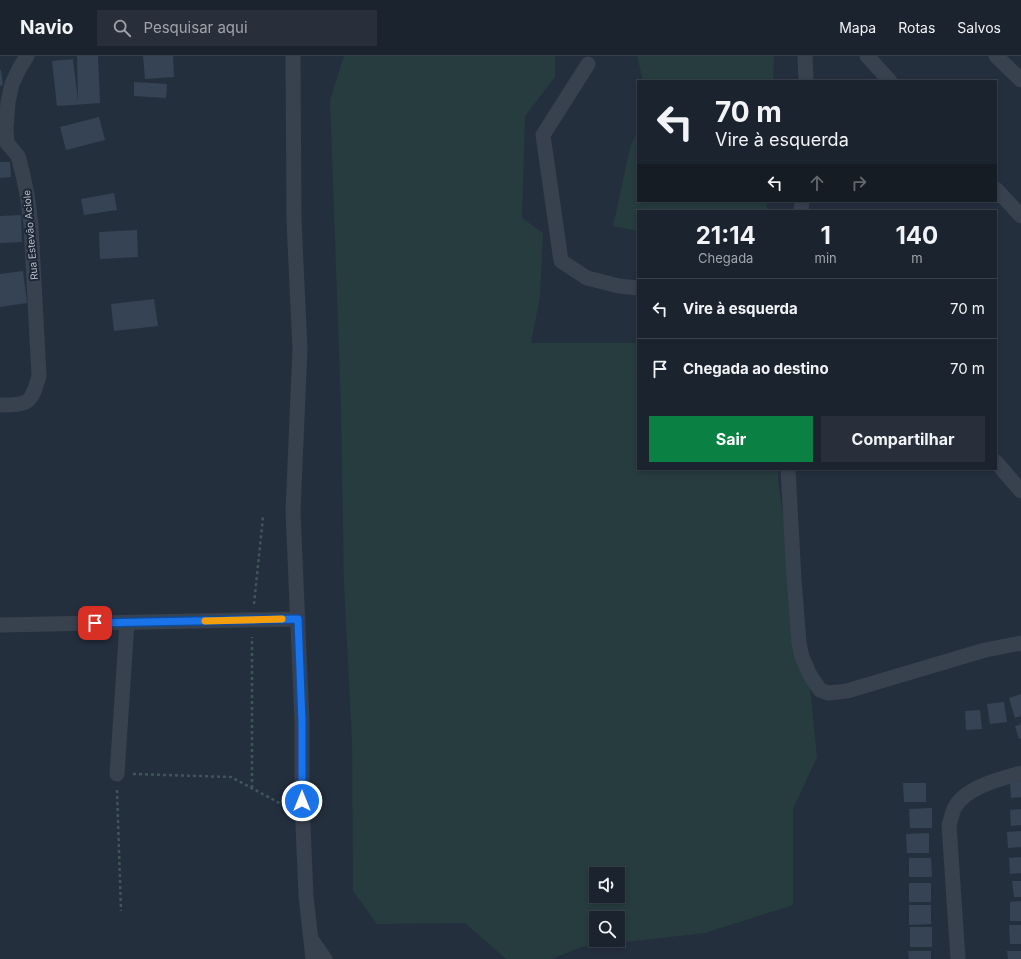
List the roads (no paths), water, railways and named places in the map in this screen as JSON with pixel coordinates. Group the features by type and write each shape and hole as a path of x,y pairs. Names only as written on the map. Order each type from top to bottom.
{"street":[{"name":"Rua Estevão Aciole","path":"0,405 23,404 28,401 33,393 39,376 27,194 18,156 3,143 8,102 12,84 27,56"},
{"path":"293,56 294,221 300,349 293,511 302,722 306,896 313,959"},
{"path":"805,56 806,80"},
{"path":"867,56 889,80"},
{"path":"996,56 1021,80"},
{"path":"588,64 543,135 561,261 587,278 619,286 637,288"},
{"path":"997,191 1021,216"},
{"path":"997,463 1021,491"},
{"path":"788,470 799,643 802,657 810,675 820,690 828,693 847,691 986,650 1021,643"},
{"path":"0,625 298,619"},
{"path":"117,774 127,622"},
{"path":"958,959 949,825 954,808 962,798 976,789 991,782 1021,773"},
{"path":"310,938 325,959"}]}
